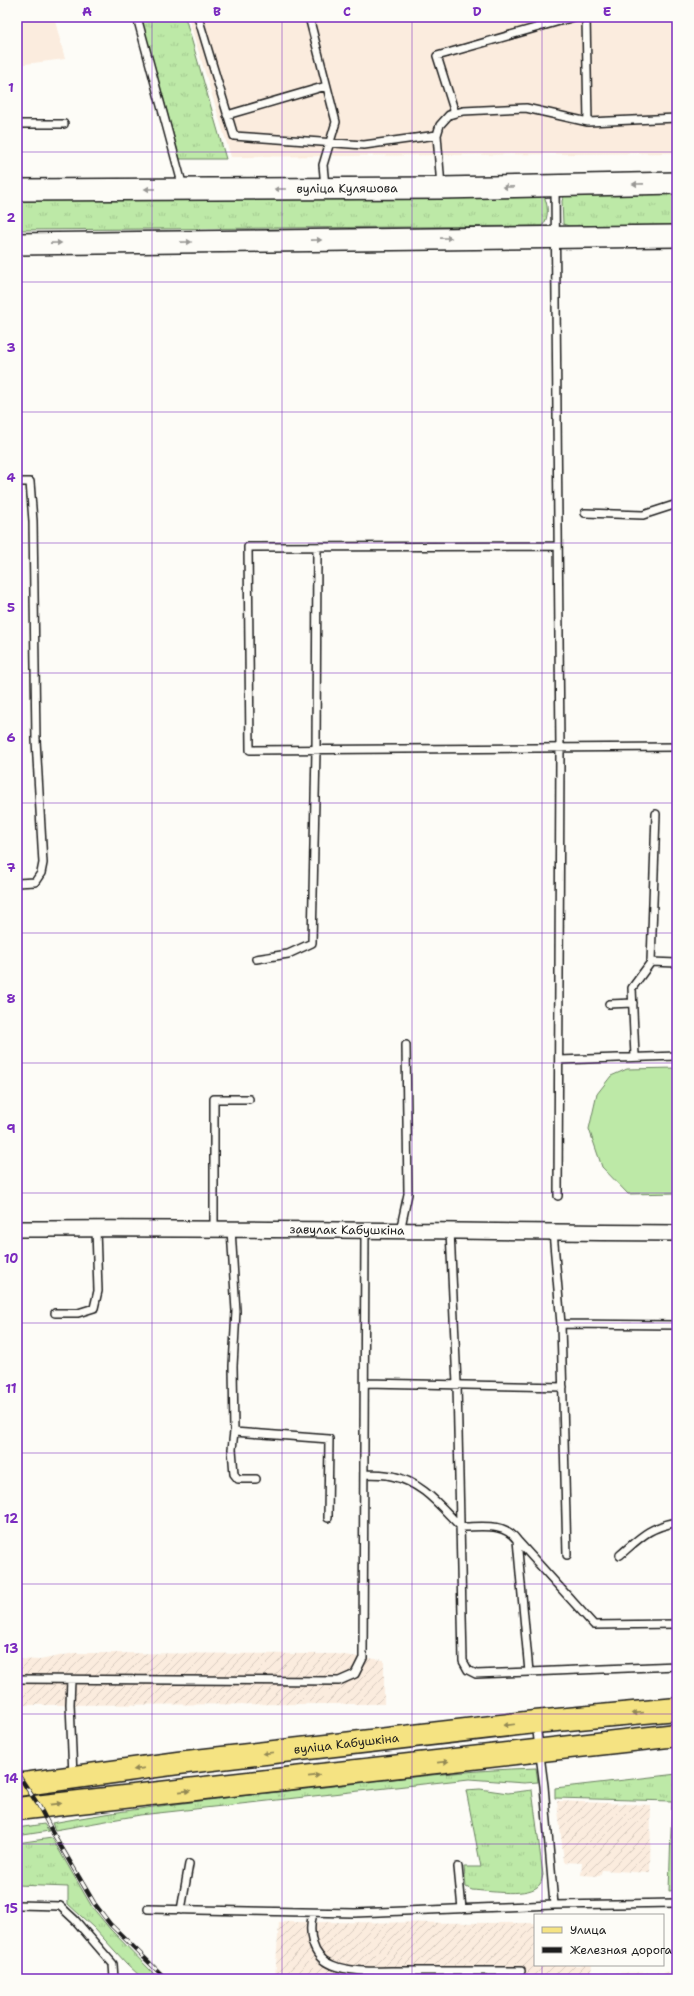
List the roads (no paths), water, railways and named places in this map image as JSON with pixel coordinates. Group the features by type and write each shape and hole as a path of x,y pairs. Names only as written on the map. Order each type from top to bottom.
{"main road":[{"name":"вуліца Куляшова","path":"17,190 441,188 677,183"},
{"path":"17,244 677,236"},
{"name":"вуліца Кабушкіна","path":"17,1785 178,1763 535,1722 677,1709"},
{"path":"17,1809 677,1736"}],"street":[{"name":"завулак Кабушкіна","path":"17,1229 231,1228 365,1231 677,1233"}],"lane":[{"path":"137,17 184,189"},
{"path":"198,17 234,136 328,144 364,145 437,135"},
{"path":"309,17 336,122 328,144 323,165 326,189"},
{"path":"455,113 437,56 574,17"},
{"path":"586,17 588,122"},
{"path":"227,115 326,86"},
{"path":"441,188 437,135 445,119 463,110 526,108 588,122 677,118"},
{"path":"17,124 64,124"},
{"path":"554,186 556,237 560,749 558,1196"},
{"path":"17,482 30,482 33,521 36,740 43,863 41,873 35,882 17,883"},
{"path":"585,513 643,515 677,504"},
{"path":"558,546 248,548 250,750 677,747"},
{"path":"256,959 288,954 312,942 316,750 317,547"},
{"path":"635,1056 632,988 651,962 656,814"},
{"path":"651,962 677,963"},
{"path":"609,1004 633,1003"},
{"path":"400,1231 408,1194 406,1045"},
{"path":"559,1060 635,1056 677,1056"},
{"path":"214,1228 214,1099 250,1099"},
{"path":"231,1228 236,1311 233,1366 234,1432 232,1449 234,1474 238,1479 256,1479"},
{"path":"55,1313 78,1313 94,1308 98,1291 96,1229"},
{"path":"17,1679 339,1681 355,1674 363,1658 366,1383 365,1231"},
{"path":"450,1231 457,1384 463,1661 468,1670 476,1674 677,1666"},
{"path":"553,1232 561,1324 567,1555"},
{"path":"561,1324 677,1325"},
{"path":"366,1383 563,1387"},
{"path":"234,1432 329,1439 328,1518"},
{"path":"364,1474 392,1476 414,1484 430,1494 461,1527 498,1527 512,1533 594,1624 677,1624"},
{"path":"620,1555 641,1536 654,1527 677,1522"},
{"path":"517,1540 529,1672"},
{"path":"71,1680 70,1704 73,1778"},
{"path":"535,1722 540,1751 554,1904"},
{"path":"181,1910 188,1864"},
{"path":"458,1867 462,1909"},
{"path":"148,1909 355,1913 554,1904 677,1903"},
{"path":"17,1905 60,1906 75,1920 113,1964 114,1979"},
{"path":"313,1913 311,1922 311,1937 317,1954 331,1965 362,1970 521,1972"}],"railway":[{"path":"17,1773 39,1806 94,1903 110,1924 166,1979"}]}
